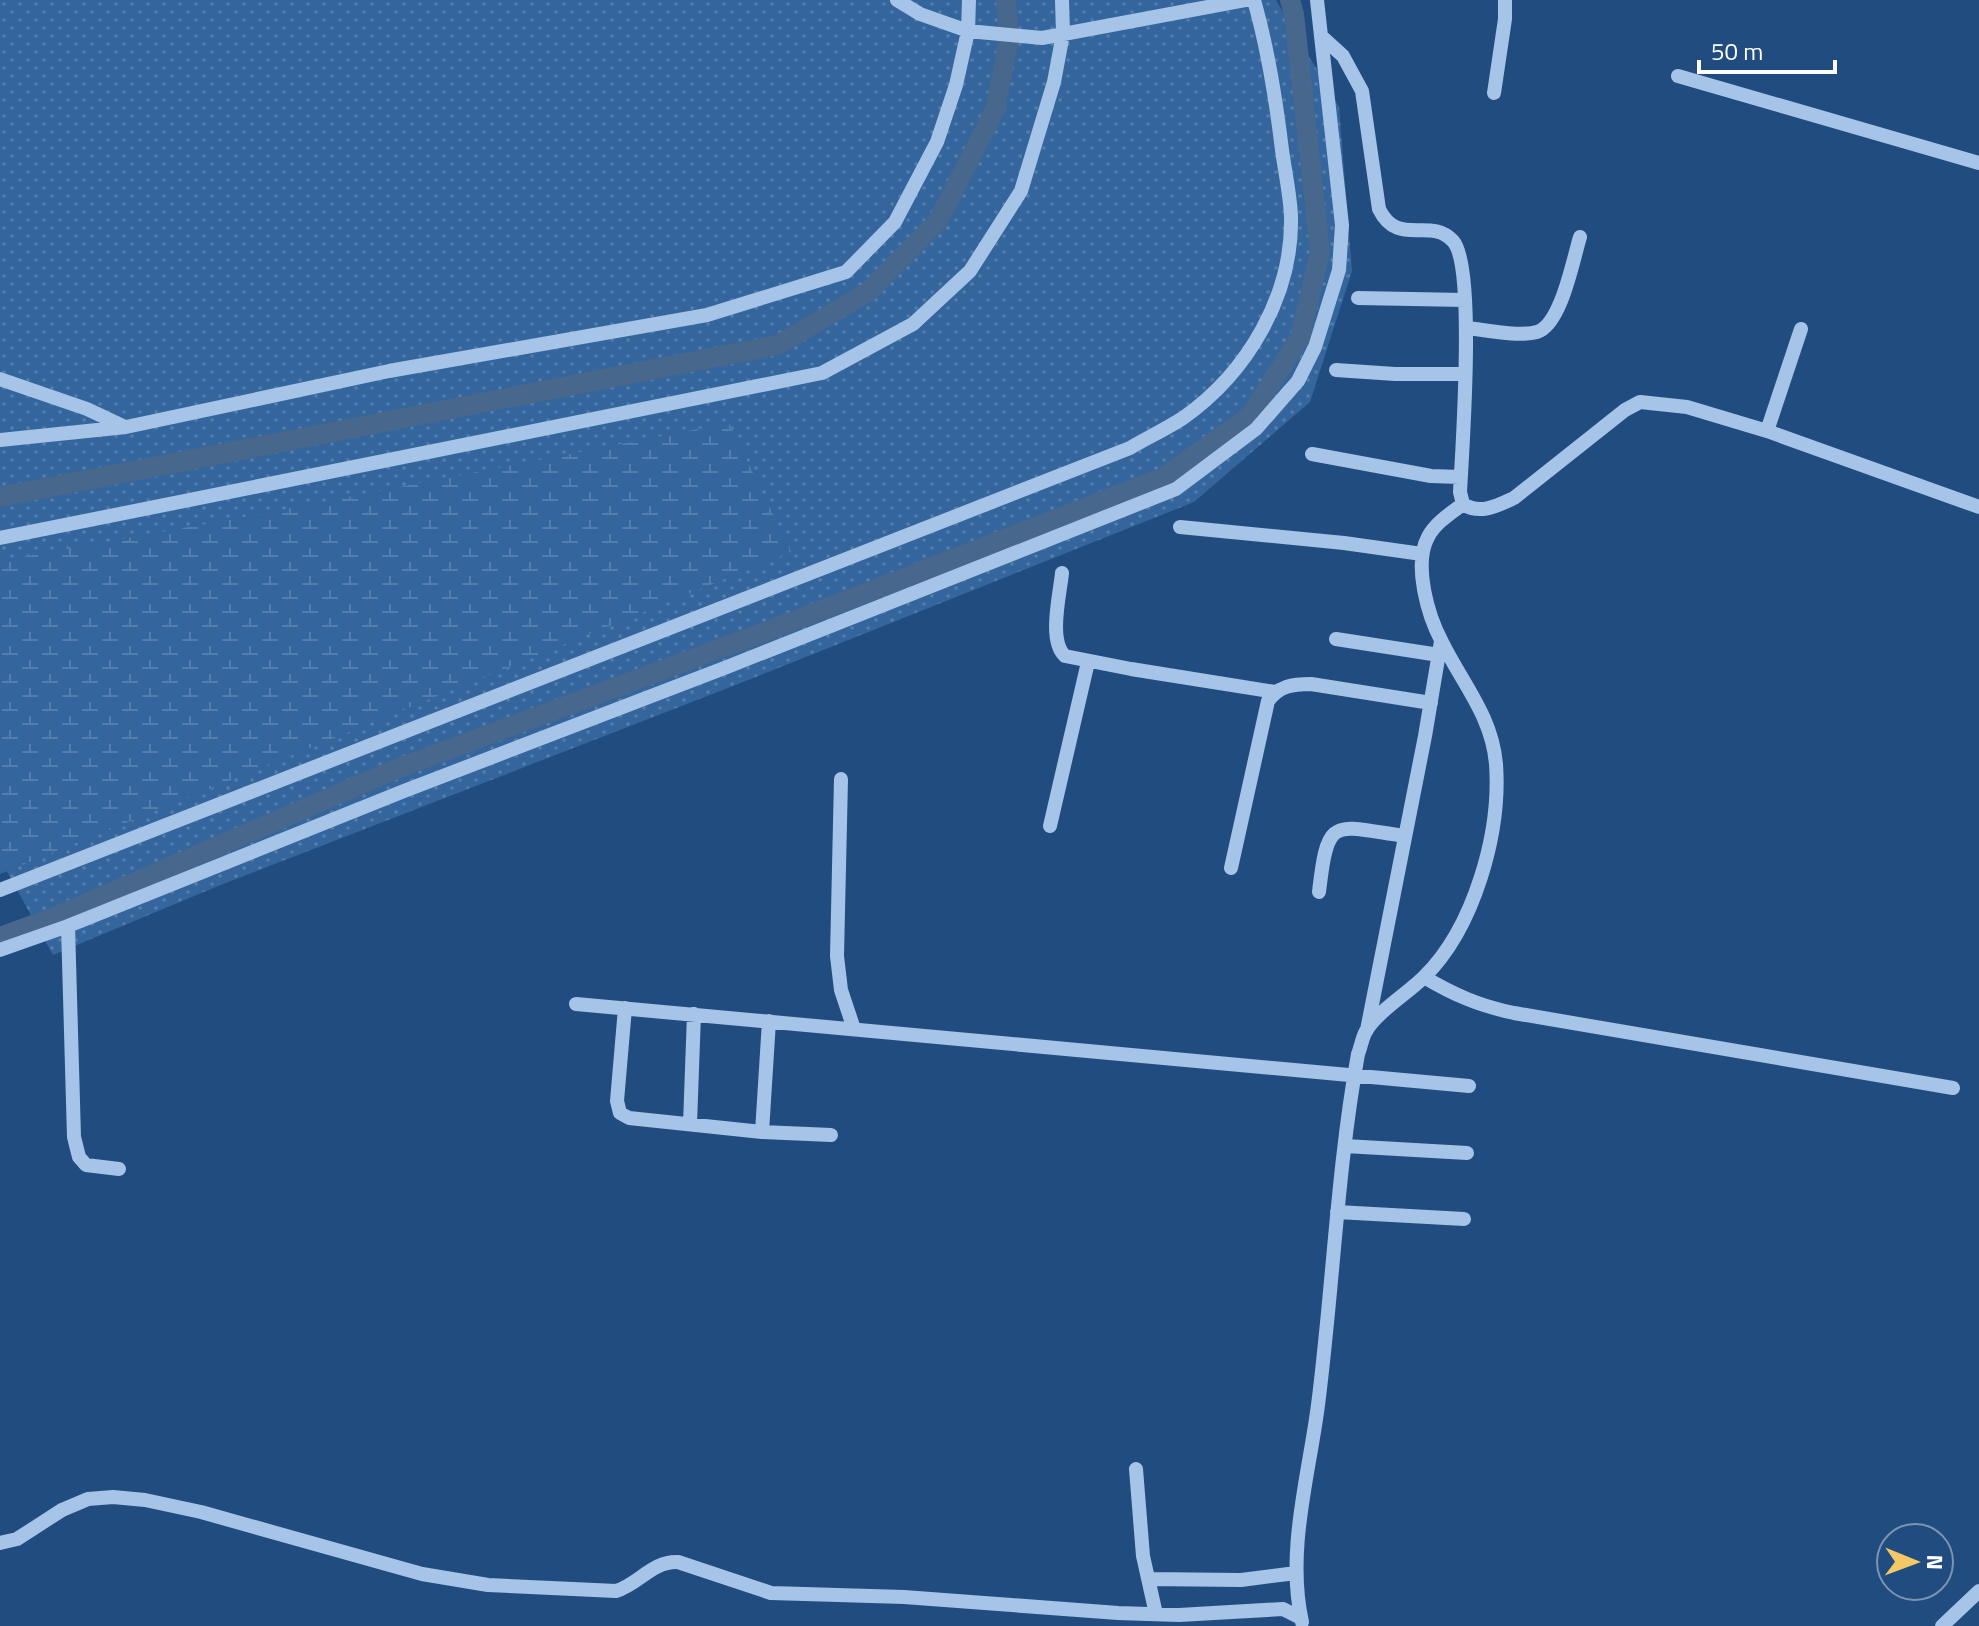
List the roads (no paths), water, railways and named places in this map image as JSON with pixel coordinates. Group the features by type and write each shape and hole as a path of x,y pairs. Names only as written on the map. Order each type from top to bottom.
{"street":[{"path":"897,0 920,14 975,32 1042,38 1245,0"},
{"path":"0,440 126,427 389,371 707,315 846,272 895,222 937,142 975,32 969,0"},
{"path":"0,538 822,373 913,324 970,271 1021,191 1054,82 1063,34 1062,0"},
{"path":"0,890 1130,448 1183,418 1223,383 1263,330 1279,293 1288,249 1291,217 1276,102 1254,0"},
{"path":"0,950 68,926 1176,489 1256,429 1298,381 1315,347 1339,270 1342,225 1317,0"},
{"path":"1494,93 1505,0"},
{"path":"1321,36 1343,56 1362,91 1379,209 1385,222 1394,228 1438,232 1451,238 1458,247 1467,328 1460,477 1463,504 1473,510 1494,507 1514,498 1625,410 1640,402 1687,407 1767,431 1979,507"},
{"path":"1678,76 1979,163"},
{"path":"1467,328 1525,333 1538,332 1548,326 1556,313 1580,237"},
{"path":"1358,298 1464,300"},
{"path":"1767,431 1801,329"},
{"path":"1336,370 1465,374"},
{"path":"0,379 87,409 126,427"},
{"path":"1312,454 1431,476 1460,477"},
{"path":"1367,1030 1447,953 1469,912 1487,853 1496,803 1496,763 1486,720 1471,689 1440,648 1420,578 1422,554 1428,536 1463,504"},
{"path":"1180,527 1422,554"},
{"path":"1062,573 1056,622 1057,643 1065,656 1275,692 1297,684 1311,684 1431,703"},
{"path":"1336,639 1440,648"},
{"path":"1302,1622 1296,1573 1298,1535 1318,1404 1354,1076 1367,1030 1440,648"},
{"path":"1050,826 1088,662"},
{"path":"1231,868 1268,701 1275,692"},
{"path":"841,779 837,956 841,990 854,1029"},
{"path":"1319,892 1324,852 1328,838 1336,830 1352,828 1405,836"},
{"path":"68,926 74,1137 79,1157 86,1165 119,1169"},
{"path":"1424,977 1453,995 1478,1005 1514,1013 1953,1088"},
{"path":"576,1004 1469,1086"},
{"path":"625,1008 617,1101 620,1113 639,1121 831,1135"},
{"path":"690,1124 694,1014"},
{"path":"762,1132 769,1021"},
{"path":"1345,1146 1467,1153"},
{"path":"1337,1212 1464,1219"},
{"path":"1136,1469 1143,1556 1156,1614"},
{"path":"0,1543 17,1539 62,1510 88,1499 113,1497 145,1500 201,1512 422,1574 488,1585 616,1591 631,1586 652,1568 666,1561 678,1562 771,1593 904,1597 1156,1614 1283,1609 1302,1622"},
{"path":"1148,1579 1241,1580 1296,1573"},
{"path":"1942,1626 1979,1591"}],"waterway":[{"path":"0,497 778,345 868,292 938,221 995,110 1009,38 1006,0"},
{"path":"0,937 50,919 396,769 783,625 1164,477 1250,416 1300,338 1320,251 1290,0"}]}
